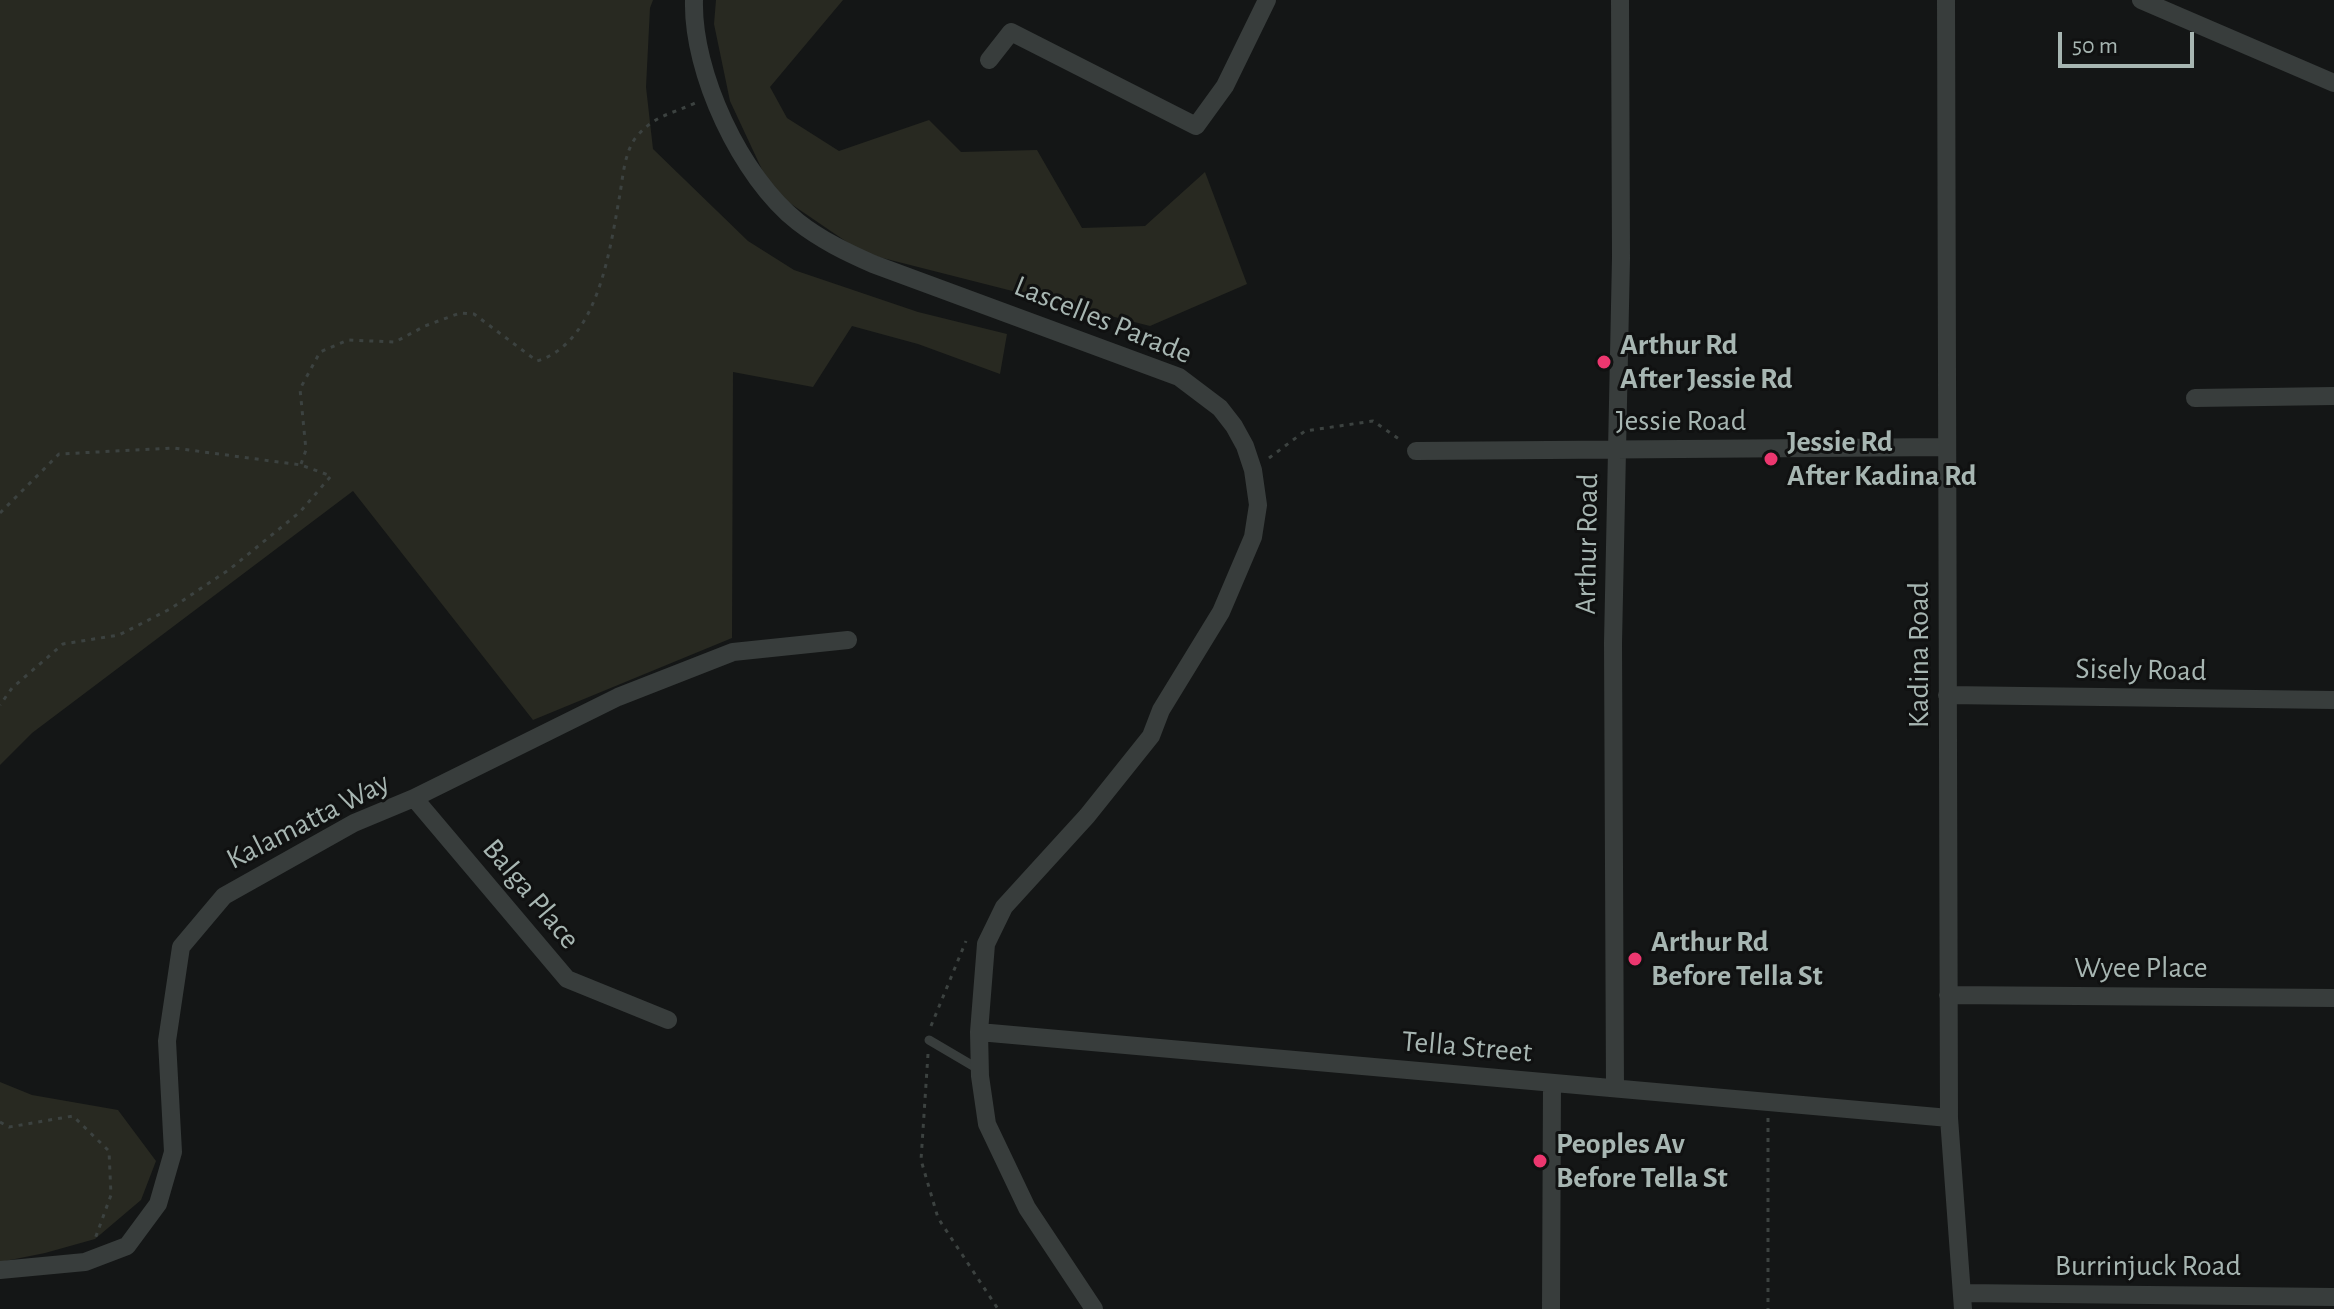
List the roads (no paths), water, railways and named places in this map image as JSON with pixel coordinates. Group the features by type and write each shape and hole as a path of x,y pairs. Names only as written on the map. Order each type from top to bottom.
{"street":[{"name":"Lascelles Parade","path":"694,0 700,46 723,119 768,194 797,222 834,247 873,264 1179,377 1199,390 1227,417 1245,446 1253,470 1258,505 1253,537 1221,612 1161,710 1151,736 1087,816 1004,907 986,944 979,1032 987,1124 1020,1194 1094,1309"},
{"path":"989,60 1011,32 1196,126 1225,86 1267,0"},
{"name":"Arthur Road","path":"1615,1088 1613,643 1621,258 1620,0"},
{"name":"Kadina Road","path":"1946,0 1949,1118 1962,1301"},
{"path":"2141,0 2334,83"},
{"path":"2195,398 2334,396"},
{"name":"Jessie Road","path":"1416,451 1947,447"},
{"name":"Kalamatta Way","path":"0,1270 85,1262 127,1246 158,1204 173,1152 167,1041 181,947 224,896 354,823 414,798 618,697 733,652 848,640"},
{"name":"Sisely Road","path":"1947,695 2334,700"},
{"name":"Balga Place","path":"414,798 567,979 668,1020"},
{"name":"Wyee Place","path":"1948,995 2334,998"},
{"name":"Tella Street","path":"979,1032 1949,1118"},
{"path":"1551,1309 1552,1084"},
{"name":"Burrinjuck Road","path":"1962,1301 2334,1297"}],"lane":[{"path":"929,1040 980,1070"}],"place":[{"name":"Arthur Rd After Jessie Rd","path":"1604,362"},
{"name":"Jessie Rd After Kadina Rd","path":"1771,459"},
{"name":"Arthur Rd Before Tella St","path":"1635,959"},
{"name":"Peoples Av Before Tella St","path":"1540,1161"}]}
